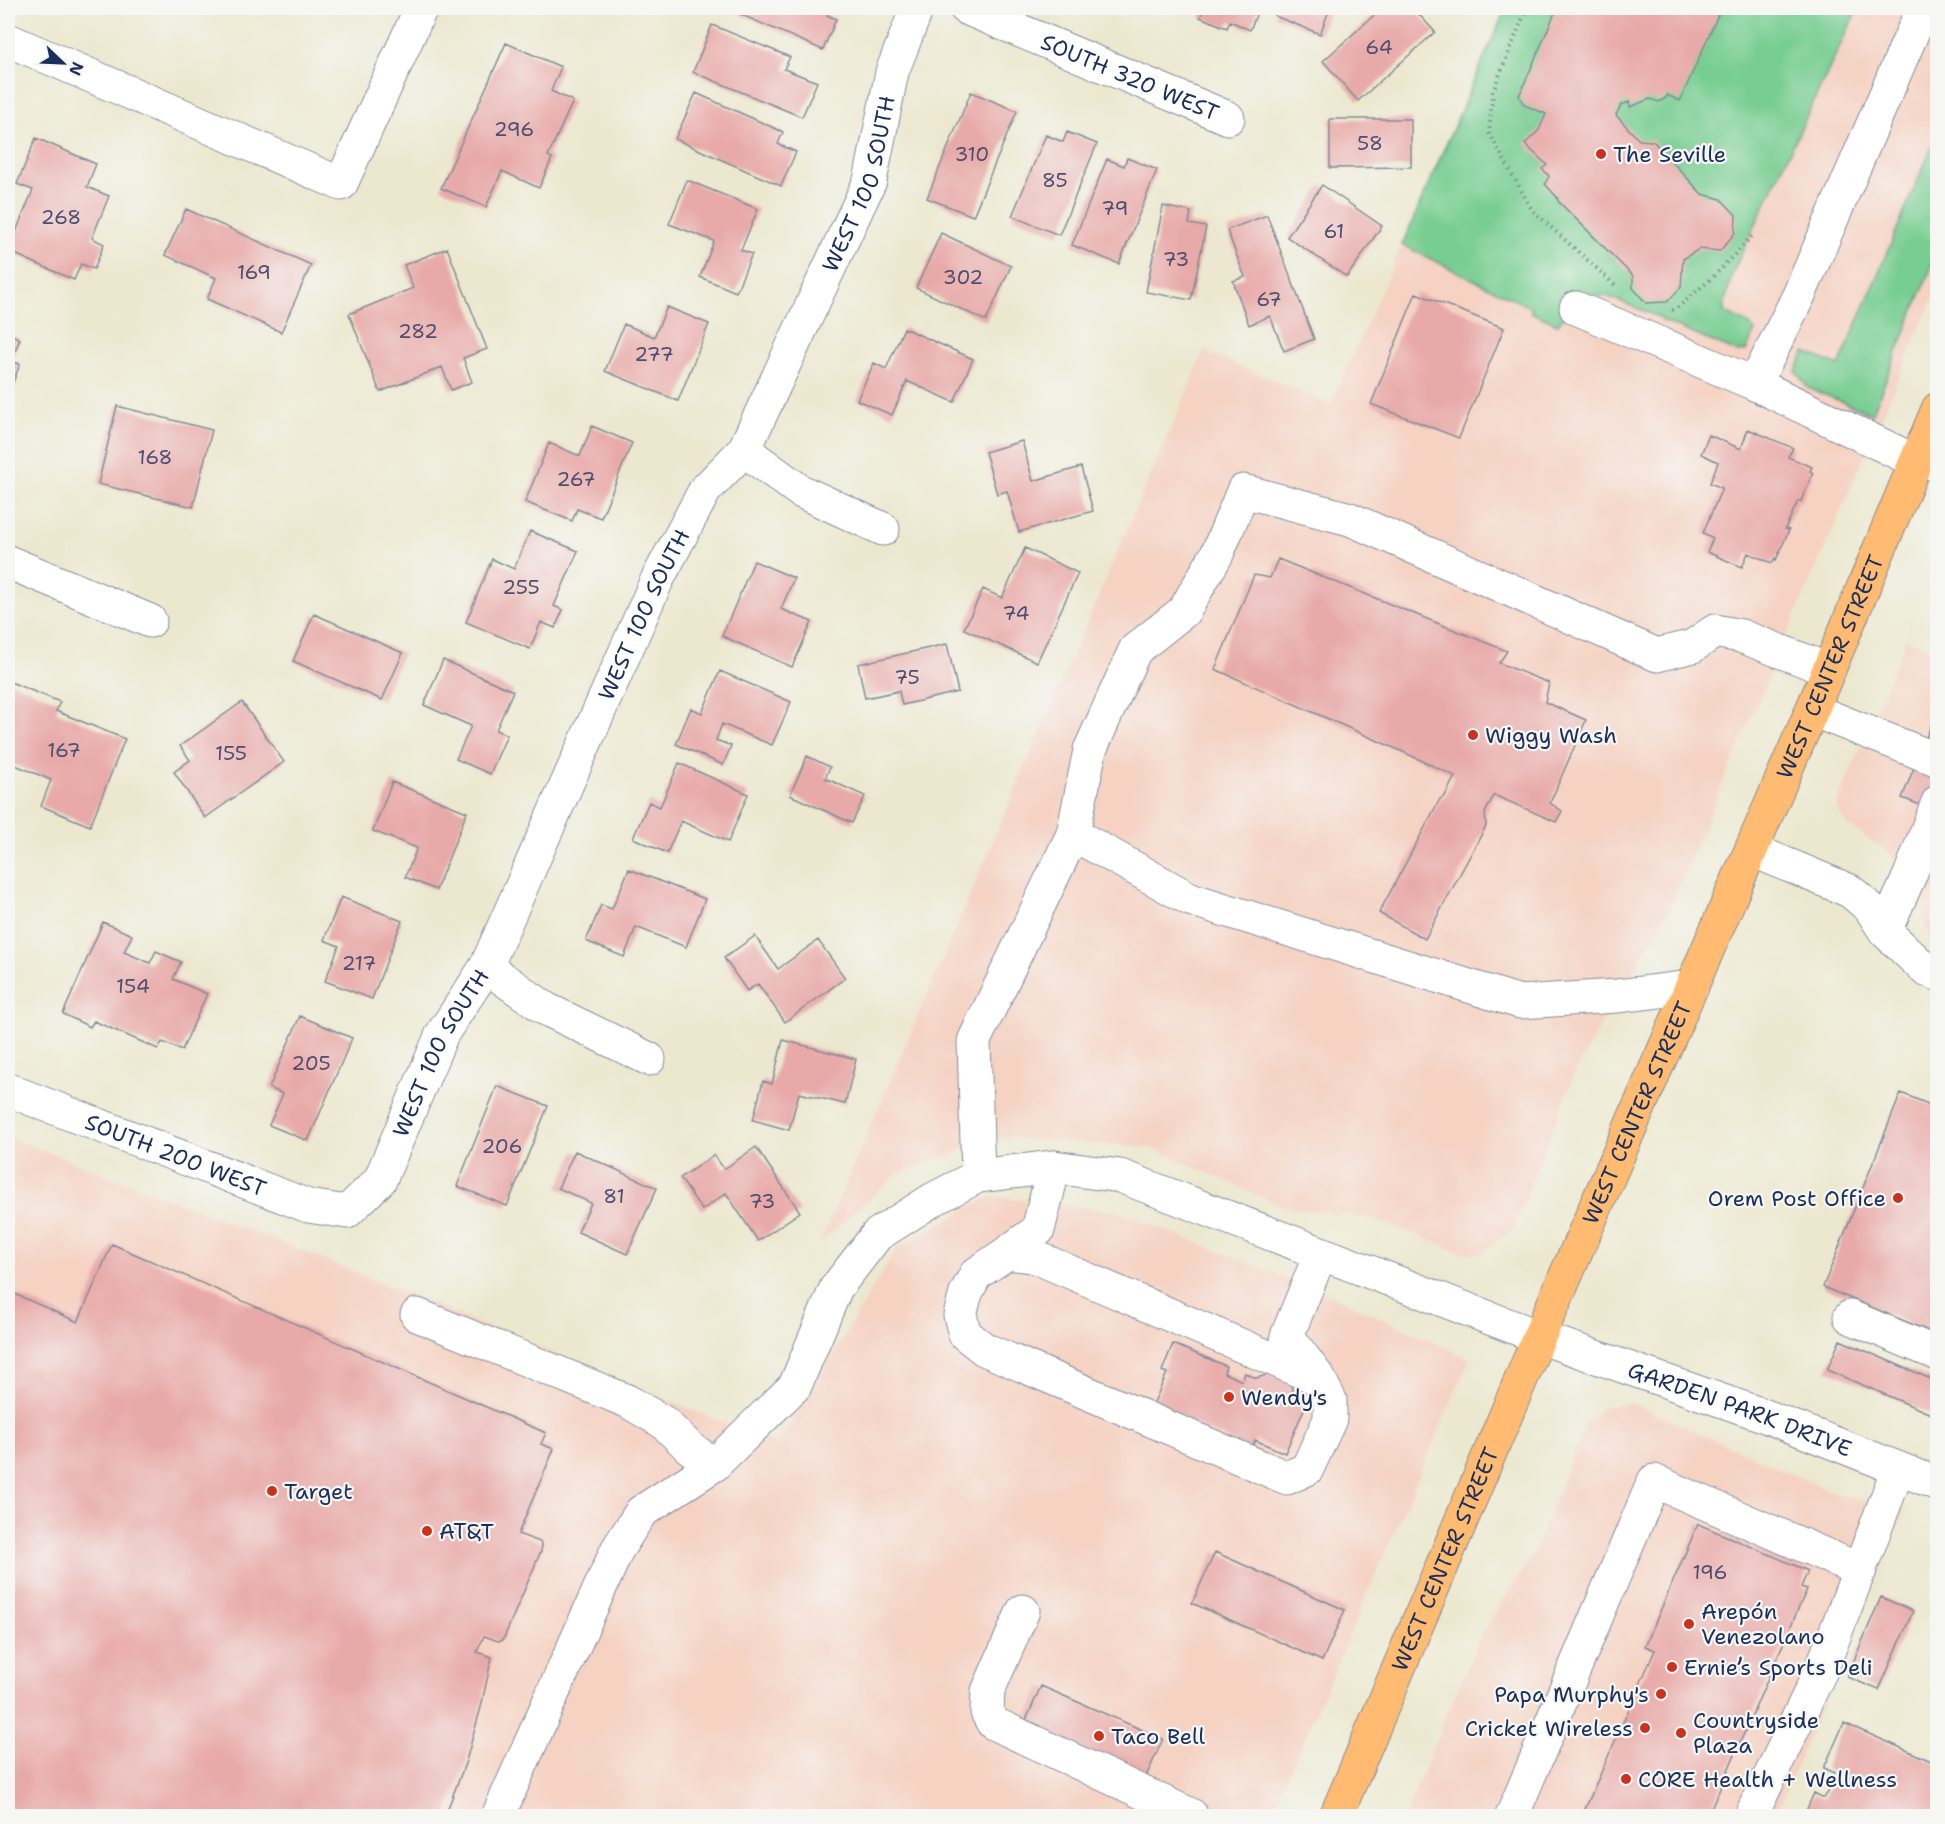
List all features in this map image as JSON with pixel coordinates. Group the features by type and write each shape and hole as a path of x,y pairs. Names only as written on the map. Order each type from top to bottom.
{"main road":[{"name":"WEST CENTER STREET","path":"1336,1816 1539,1337 1829,670 1926,462 1938,409"}],"street":[{"path":"8,40 341,184 421,8"},
{"name":"WEST 100 SOUTH","path":"347,1212 380,1180 442,1034 486,967 657,580 705,490 744,450 870,181 892,72 917,8"},
{"name":"SOUTH 320 WEST","path":"966,8 1228,118"},
{"path":"1755,384 1799,295 1923,8"},
{"path":"1576,308 1755,384 1926,462"},
{"path":"744,450 800,491 883,529"},
{"path":"498,1816 617,1550 640,1512 714,1466 795,1386 836,1288 877,1235 932,1200 978,1176 974,1041 1073,834 1090,750 1135,650 1184,611 1217,554 1243,491 1350,519 1658,655 1693,646 1715,631 1741,636 1829,670"},
{"path":"8,562 150,621"},
{"path":"1812,710 1938,760"},
{"path":"1885,931 1910,875 1938,802"},
{"path":"1073,834 1190,899 1520,1002 1617,996 1692,987"},
{"path":"1752,850 1850,891 1870,909 1885,931 1926,970 1938,974"},
{"path":"486,967 546,1009 649,1059"},
{"name":"SOUTH 200 WEST","path":"8,1090 308,1206 347,1212"},
{"path":"1054,1167 1038,1230 976,1275 966,1293 960,1315 965,1334 984,1349 1287,1478 1307,1469 1330,1419 1330,1400 1320,1379 1287,1336 1320,1255"},
{"name":"GARDEN PARK DRIVE","path":"978,1176 1054,1167 1120,1176 1320,1255 1539,1337 1760,1414 1938,1484"},
{"path":"1007,1253 1033,1256 1320,1379"},
{"path":"417,1315 627,1401 663,1422 689,1447 714,1466"},
{"path":"1850,1317 1938,1354"},
{"path":"1751,1816 1822,1668 1898,1469"},
{"path":"1512,1816 1654,1481 1860,1570"},
{"path":"1023,1611 988,1691 987,1712 993,1723 1191,1815"}],"path":[{"path":"1527,8 1493,91 1489,133 1532,210 1620,288"},
{"path":"1668,310 1675,310 1687,300 1714,276 1753,235"}],"shaded area":[{"path":"1506,8 1937,8 1937,289 1663,921 1617,996 1576,1070 1512,1230 1479,1254 1456,1251 1389,1224 1367,1218 1284,1207 1150,1147 997,1137 896,1175 820,1243 1204,351 1331,405"},
{"path":"1906,639 1937,651 1937,949 1930,941 1918,892 1910,875 1888,852 1847,825 1836,806"},
{"path":"9,1137 292,1247 778,1445 897,1248 991,1196 1119,1212 1339,1299 1470,1359 1270,1816 8,1816"},
{"path":"1631,1403 1837,1494 1905,1510 1775,1816 1404,1816 1481,1635 1533,1555 1585,1425 1603,1407"}],"green space":[{"path":"1506,8 1858,8 1732,274 1724,312 1750,325 1755,331 1746,351 1737,352 1607,296 1580,294 1558,324 1530,312 1532,308 1402,245"},
{"path":"1937,135 1937,253 1872,414 1808,388 1796,371 1805,352 1839,366"}],"building":[{"path":"726,8 830,8 827,15 836,19 823,50"},
{"path":"1204,8 1259,8 1250,30 1230,21 1227,28 1200,17"},
{"path":"1278,8 1330,8 1320,34 1275,16"},
{"path":"1382,8 1413,8 1435,32 1358,101 1323,61"},
{"name":"The Seville","path":"1557,8 1721,8 1680,101 1667,95 1659,102 1650,99 1630,107 1629,102 1621,105 1616,115 1639,140 1653,141 1702,194 1721,199 1736,215 1735,233 1720,251 1699,249 1683,259 1681,287 1667,302 1646,303 1633,288 1633,276 1558,201 1545,184 1549,176 1542,169 1547,165 1525,144 1539,130 1546,114 1524,105 1519,96"},
{"path":"712,25 790,57 784,69 817,82 802,117 693,72"},
{"path":"506,43 561,67 551,91 573,101 548,156 552,158 539,188 502,171 486,207 441,188"},
{"path":"971,92 1017,111 973,216 927,198"},
{"path":"696,93 783,132 778,144 796,152 781,186 675,139"},
{"path":"1330,119 1411,119 1411,167 1330,168"},
{"path":"1067,132 1097,144 1059,235 1012,216 1046,135 1063,142"},
{"path":"36,138 96,164 87,187 109,196 92,238 104,244 94,269 81,264 74,280 8,251 33,190 17,184"},
{"path":"1127,158 1157,170 1119,264 1072,245 1107,159 1124,166"},
{"path":"687,180 758,209 741,250 752,254 736,292 700,277 714,241 669,224"},
{"path":"1322,185 1382,226 1347,277 1287,237"},
{"path":"1163,206 1191,212 1189,224 1206,227 1191,300 1146,292"},
{"path":"186,209 311,265 281,332 207,299 216,278 165,255"},
{"path":"1267,215 1314,339 1284,351 1270,316 1249,325 1233,281 1245,277 1227,230"},
{"path":"941,233 1011,266 986,321 916,288"},
{"path":"447,248 487,349 463,358 472,382 451,390 442,367 380,392 349,314 413,288 404,265"},
{"path":"1416,293 1504,328 1459,438 1371,404"},
{"path":"667,307 709,324 678,401 605,371 624,324 654,337"},
{"path":"904,328 973,359 954,402 907,381 892,415 857,400 874,363 886,369"},
{"path":"8,333 20,339 11,361 20,364 8,396"},
{"path":"117,406 212,430 193,507 98,484"},
{"path":"592,426 632,443 601,518 577,509 572,521 525,502 549,443 580,456"},
{"path":"1748,429 1793,448 1788,457 1812,467 1810,471 1813,473 1785,529 1789,530 1776,560 1775,558 1772,563 1748,553 1742,567 1707,552 1713,538 1703,533 1722,488 1710,483 1718,462 1701,454 1709,435 1741,449"},
{"path":"1022,441 1033,481 1081,467 1093,511 1019,532 1007,491 997,494 985,452"},
{"path":"530,531 578,551 554,606 563,610 555,628 541,622 530,649 466,622 492,559 514,569"},
{"path":"1025,548 1078,573 1037,662 964,629 983,589 1002,598"},
{"name":"Wiggy Wash","path":"1278,559 1507,651 1499,663 1549,683 1545,702 1586,720 1550,803 1562,811 1556,822 1494,795 1485,813 1486,826 1425,939 1379,913 1440,799 1445,796 1455,776 1215,669 1254,575 1270,578"},
{"path":"754,561 794,578 781,609 812,622 792,667 722,636"},
{"path":"314,614 403,653 382,700 293,661"},
{"path":"947,644 958,692 902,705 899,691 865,698 858,664"},
{"path":"443,660 513,691 496,730 507,735 490,774 456,759 471,726 424,705"},
{"path":"720,671 791,702 772,745 722,724 716,740 731,746 723,765 676,744 691,708 702,713"},
{"path":"8,681 60,702 56,711 125,739 90,826 41,806 51,780 8,762"},
{"path":"242,702 284,762 205,818 174,772 190,760 180,746"},
{"path":"1938,710 1938,812 1902,798"},
{"path":"807,756 830,767 825,778 865,796 852,823 790,795"},
{"path":"679,763 748,794 728,842 681,821 667,853 633,838 649,802 660,807"},
{"path":"392,782 467,812 436,890 405,877 417,848 373,831"},
{"path":"629,869 705,899 686,947 636,927 624,957 586,941 601,905 612,909"},
{"path":"341,897 402,921 372,999 325,981 339,946 324,940"},
{"path":"103,922 132,935 124,952 150,963 156,951 181,962 173,979 207,994 182,1050 162,1042 158,1049 94,1021 90,1027 63,1014"},
{"path":"755,936 778,969 818,940 845,978 785,1022 758,984 747,991 724,958"},
{"path":"300,1016 352,1038 308,1141 269,1125 283,1094 269,1088"},
{"path":"783,1040 856,1059 845,1104 799,1093 789,1130 753,1120 763,1081 772,1084"},
{"path":"497,1086 548,1106 507,1206 457,1186"},
{"name":"Orem Post Office","path":"1901,1093 1938,1108 1938,1335 1823,1287"},
{"path":"756,1147 800,1212 758,1241 726,1193 702,1210 680,1178 714,1155 724,1169"},
{"path":"575,1151 657,1188 627,1254 578,1232 591,1203 558,1188"},
{"name":"Target","path":"112,1244 546,1433 541,1444 554,1449 518,1534 540,1542 541,1551 503,1640 498,1641 484,1636 477,1652 492,1657 466,1761 445,1816 8,1816 8,1291 78,1322"},
{"path":"1840,1340 1938,1382 1938,1417 1827,1370"},
{"name":"Wendy's","path":"1173,1344 1226,1366 1224,1373 1242,1381 1245,1373 1256,1378 1271,1374 1289,1381 1294,1394 1308,1400 1285,1453 1255,1440 1251,1450 1153,1405 1167,1373 1162,1371"},
{"name":"Countryside Plaza","path":"1698,1524 1808,1571 1801,1587 1807,1589 1708,1816 1582,1816 1655,1650 1645,1646"},
{"path":"1215,1552 1345,1610 1322,1661 1192,1603"},
{"path":"1881,1597 1913,1611 1879,1690 1847,1677"},
{"name":"Taco Bell","path":"1041,1686 1163,1739 1144,1781 1035,1733 1038,1725 1026,1720"},
{"path":"1844,1723 1938,1764 1938,1807 1934,1815 1924,1811 1922,1816 1804,1816 1814,1793 1824,1798 1835,1773 1824,1768"}],"place":[{"name":"The Seville","path":"1601,154"},
{"name":"Wiggy Wash","path":"1473,735"},
{"name":"Orem Post Office","path":"1898,1198"},
{"name":"Wendy's","path":"1229,1397"},
{"name":"Target","path":"272,1491"},
{"name":"AT&T","path":"427,1531"},
{"name":"Arepón Venezolano","path":"1689,1624"},
{"name":"Ernie’s Sports Deli","path":"1672,1667"},
{"name":"Papa Murphy's","path":"1661,1694"},
{"name":"Cricket Wireless","path":"1645,1728"},
{"name":"Countryside Plaza","path":"1681,1733"},
{"name":"Taco Bell","path":"1099,1736"},
{"name":"CORE Health + Wellness","path":"1626,1779"}]}
